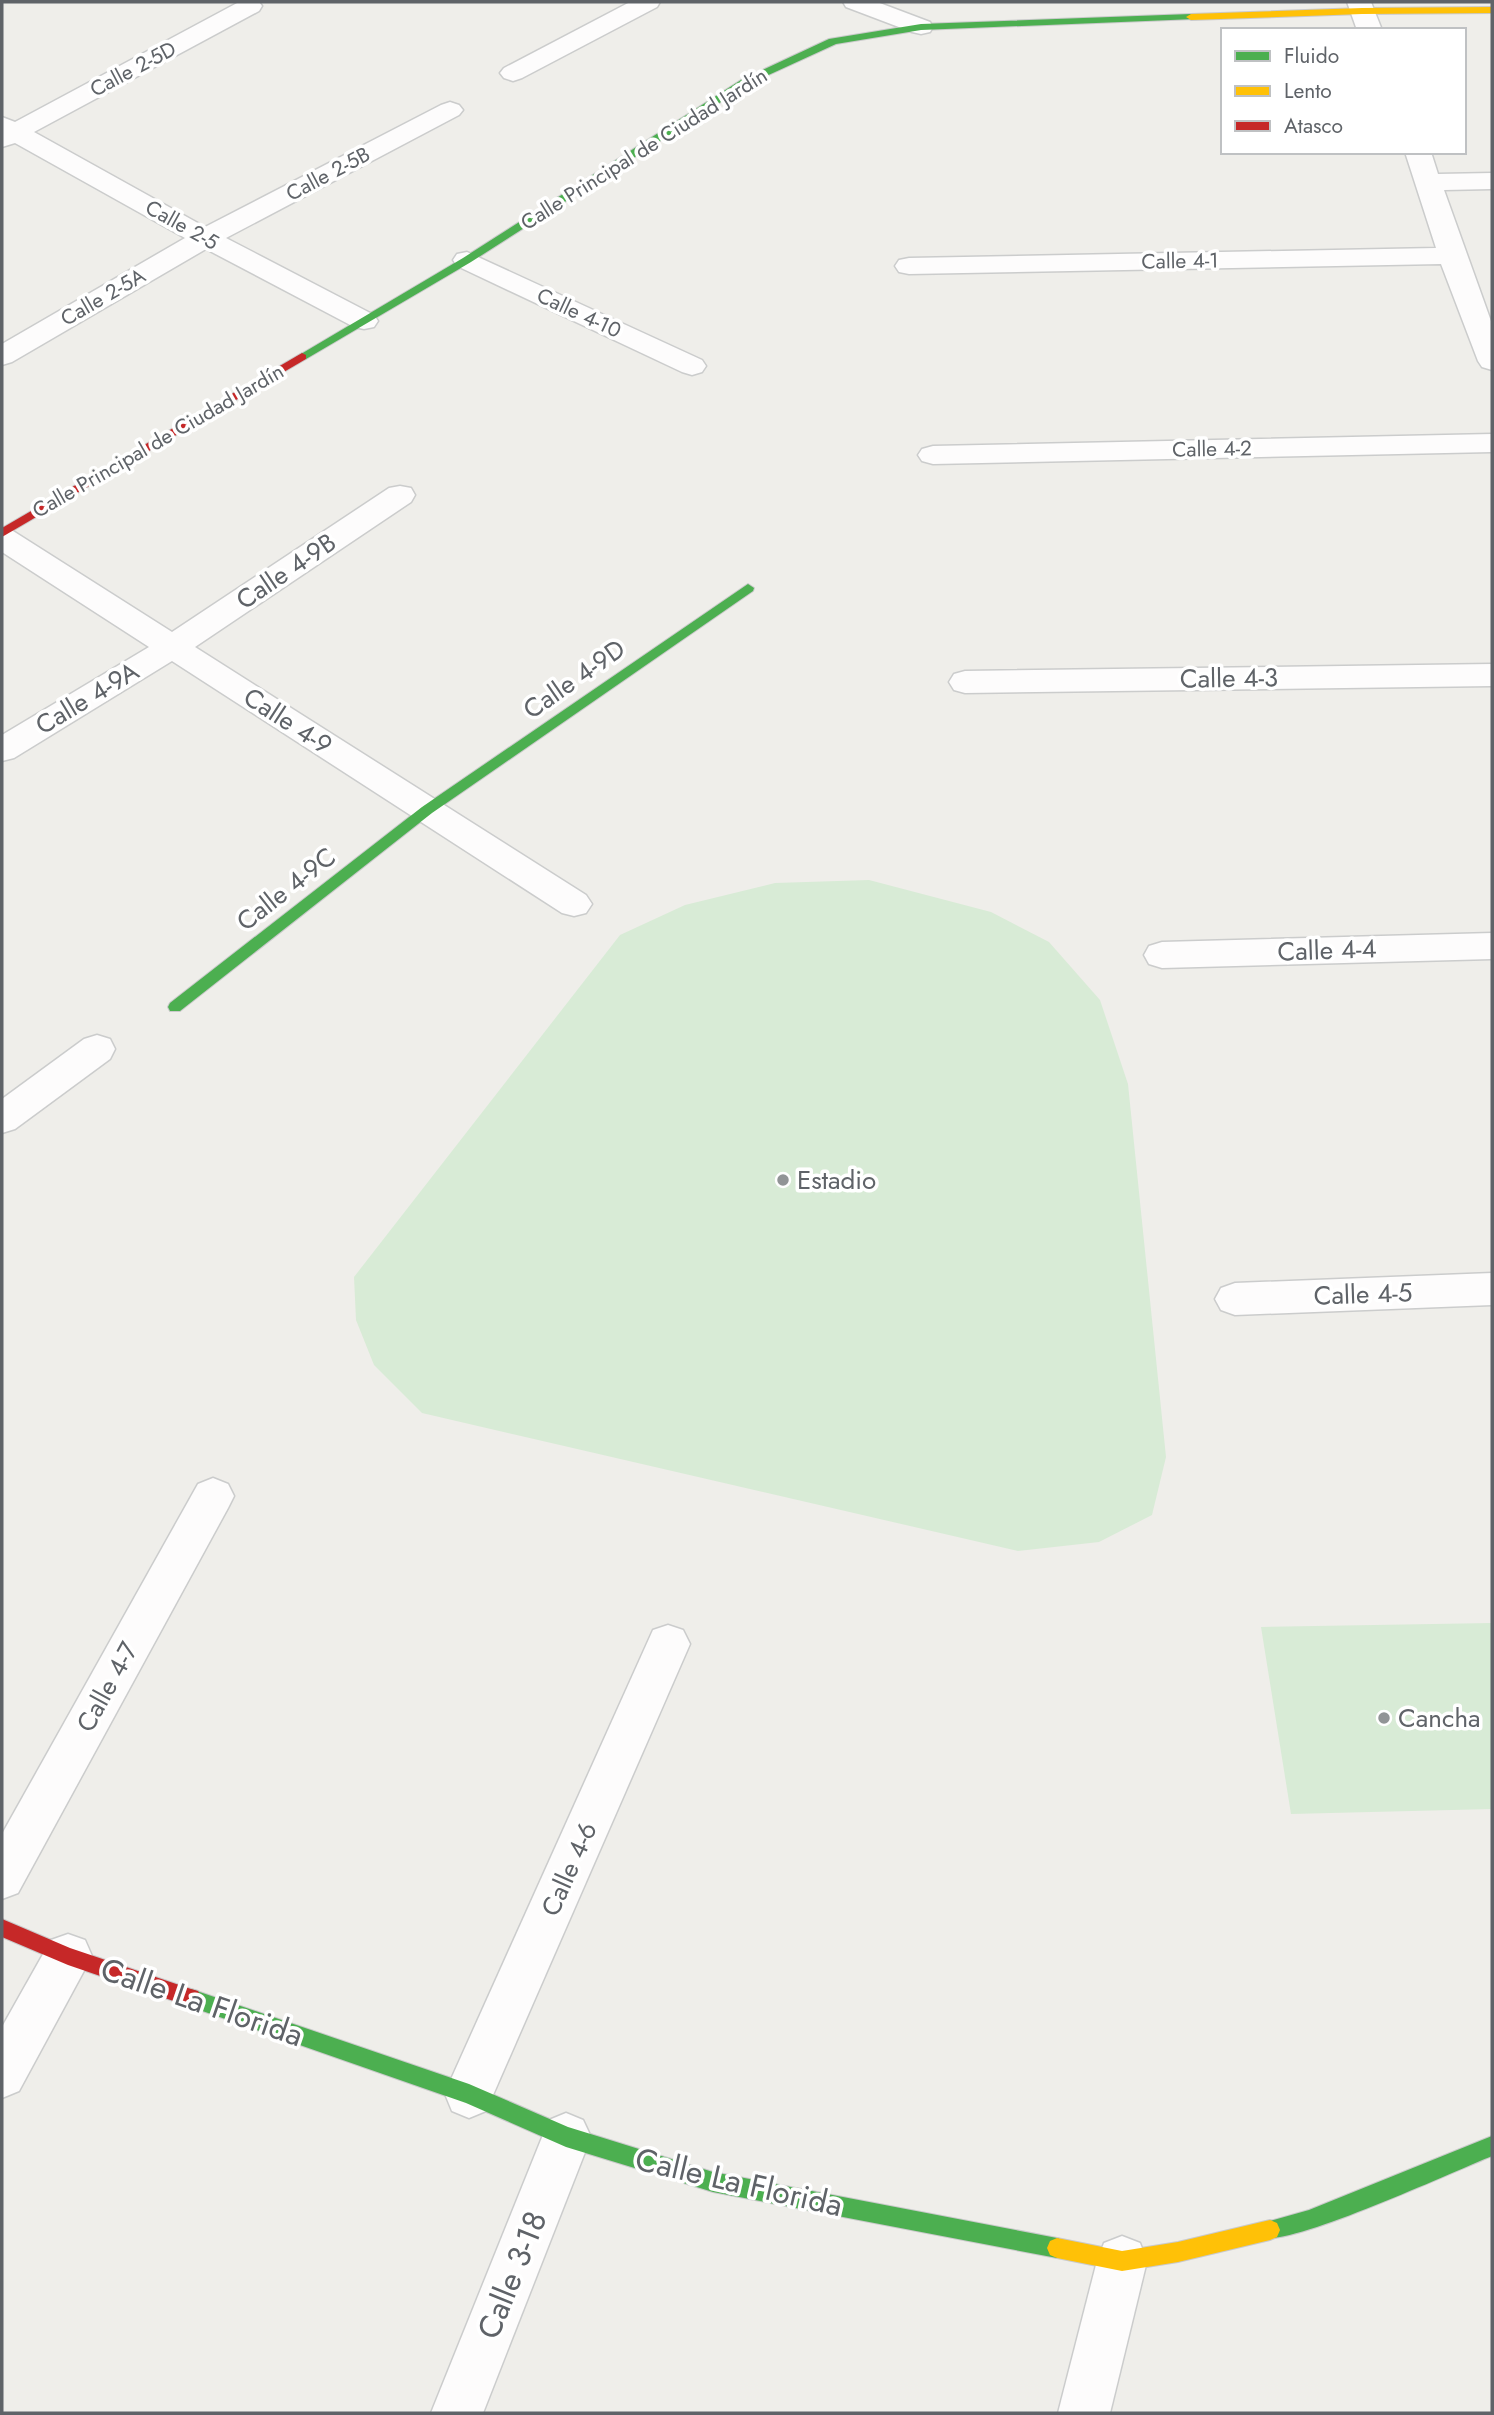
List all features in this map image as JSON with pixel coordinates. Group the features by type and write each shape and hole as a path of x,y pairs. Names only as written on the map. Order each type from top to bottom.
{"street":[{"path":"513,73 648,2"},
{"path":"855,2 921,27"},
{"name":"Calle 2-5D","path":"6,132 250,6"},
{"name":"Calle Principal de Ciudad Jardín","path":"2,535 467,260 745,82 833,41 921,27 1492,10"},
{"name":"Calle 2-5B","path":"205,238 450,110"},
{"name":"Calle 2-5","path":"6,132 364,321"},
{"path":"1419,154 1452,256 1492,361"},
{"path":"1430,182 1492,181"},
{"name":"Calle 2-5A","path":"2,356 205,238"},
{"name":"Calle 4-1","path":"909,266 1452,256"},
{"name":"Calle 4-10","path":"467,260 692,366"},
{"name":"Calle 4-2","path":"933,455 1492,443"},
{"name":"Calle 4-9B","path":"172,647 400,495"},
{"name":"Calle 4-9","path":"2,535 574,904"},
{"name":"Calle 4-9D","path":"427,810 748,588"},
{"name":"Calle 4-9A","path":"2,750 172,647"},
{"name":"Calle 4-3","path":"965,682 1492,674"},
{"name":"Calle 4-9C","path":"175,1007 427,810"},
{"name":"Calle 4-4","path":"1162,955 1492,946"},
{"path":"2,1118 97,1049"},
{"name":"Calle 4-5","path":"1235,1299 1492,1289"},
{"name":"Calle 4-7","path":"2,1878 213,1496"},
{"name":"Calle 4-6","path":"469,2094 668,1644"},
{"name":"Calle La Florida","path":"2,1928 68,1956 469,2094 566,2137 713,2182 1122,2261 1178,2252 1309,2220 1492,2146"},
{"path":"2,2074 68,1956"},
{"name":"Calle 3-18","path":"457,2413 566,2137"},
{"path":"1084,2413 1122,2261"}],"green space":[{"name":"Estadio","path":"869,880 991,912 1049,942 1100,1000 1128,1084 1166,1457 1152,1515 1099,1542 1018,1551 422,1413 374,1365 356,1320 354,1277 620,935 685,905 775,883"},
{"name":"Cancha","path":"1492,1623 1492,1809 1291,1814 1261,1627"}],"traffic: fast":[{"path":"302,357 467,260 745,82 833,41 921,27 1191,17"},
{"path":"175,1007 427,810 748,588"},
{"path":"191,1998 469,2094 566,2137 713,2182 1057,2248"},
{"path":"1270,2230 1309,2220 1492,2146"}],"traffic: slow":[{"path":"1191,17 1492,10"},
{"path":"1057,2248 1122,2261 1178,2252 1270,2230"}],"traffic: jam":[{"path":"2,533 302,357"},
{"path":"2,1928 68,1956 191,1998"}],"place":[{"name":"Estadio","path":"783,1180"},
{"name":"Cancha","path":"1384,1718"}]}
